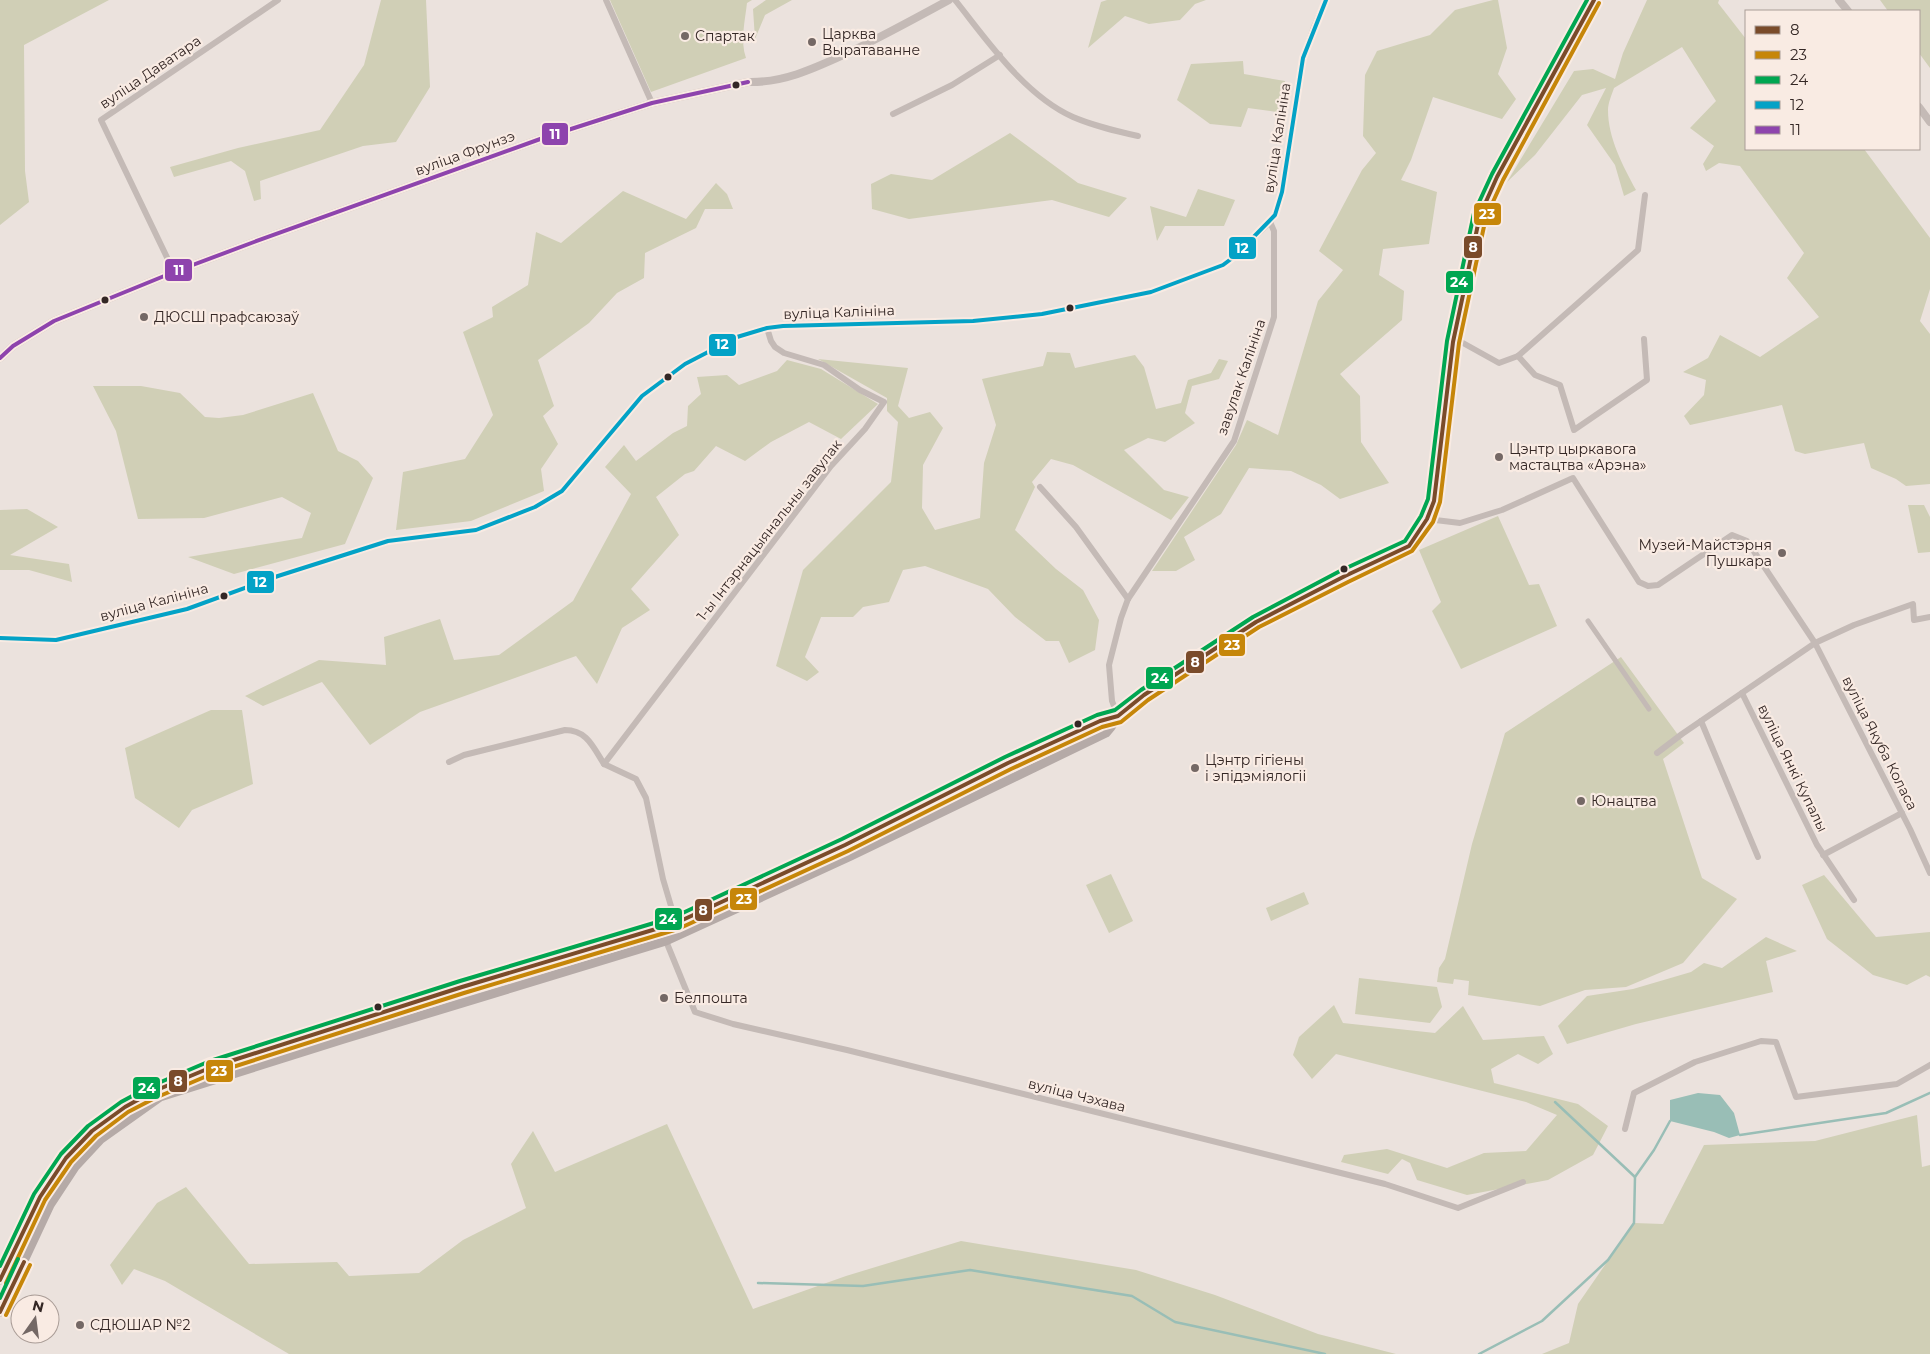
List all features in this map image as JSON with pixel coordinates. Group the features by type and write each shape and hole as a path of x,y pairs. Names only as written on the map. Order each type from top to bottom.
{"main road":[{"path":"0,1312 50,1205 75,1167 101,1140 131,1116 160,1097 666,940 851,856 1106,733 1118,716 1144,695 1256,622 1345,576 1409,546 1427,519 1434,501 1453,342 1474,234 1487,196 1594,0"},
{"path":"0,1280 40,1196 66,1158 92,1131 125,1107 152,1092 203,1070 676,923 845,845 1008,763 1100,721 1118,716"}],"street":[{"name":"вуліца Даватара","path":"174,272 101,120 278,0"},
{"path":"606,0 652,103"},
{"name":"вуліца Фрунзэ","path":"0,358 13,346 54,321 174,272 543,138 652,103 748,82 763,82 792,77 889,33 948,0"},
{"path":"955,0 1000,56 1037,94 1072,116 1105,128 1138,136"},
{"name":"вуліца Калініна","path":"0,638 56,640 178,611 278,576 388,541 476,530 526,510 562,491 642,396 686,364 737,337 767,328 813,324 973,321 1042,314 1151,292 1223,265 1235,256 1275,215 1282,192 1303,58 1326,0"},
{"path":"1839,0 1847,10"},
{"path":"893,114 952,85 1000,56"},
{"path":"1920,108 1930,122"},
{"path":"1453,342 1463,343 1499,363 1518,356 1638,250 1645,195"},
{"name":"завулак Калініна","path":"1118,716 1112,701 1110,665 1128,599 1234,441 1274,317 1274,231 1270,222"},
{"name":"1-ы Інтэрнацыянальны завулак","path":"604,764 831,466 865,429 884,402 860,390 824,365 784,353 775,347 767,328"},
{"path":"1518,356 1535,375 1560,385 1574,430 1647,380 1644,339"},
{"name":"вуліца Якуба Коласа","path":"1427,519 1460,523 1502,510 1573,478 1639,582 1648,586 1658,585 1732,535 1747,541 1815,643 1902,813 1930,874"},
{"path":"1040,487 1076,527 1128,599"},
{"path":"1657,753 1815,643 1854,624 1913,604 1914,620 1930,617"},
{"path":"1588,621 1650,709"},
{"name":"вуліца Янкі Купалы","path":"1742,693 1823,855 1854,900"},
{"path":"1702,721 1758,857"},
{"path":"450,762 464,755 565,730 576,730 584,735 604,764 636,778 646,798 676,923"},
{"name":"вуліца Янкі Купалы","path":"1823,855 1902,813"},
{"path":"845,845 851,856"},
{"path":"1922,854 1930,853"},
{"path":"662,927 666,940"},
{"name":"вуліца Чэхава","path":"666,940 695,1012 733,1024 847,1050 1303,1163 1385,1184 1458,1208 1523,1182"},
{"path":"340,1027 344,1039"},
{"path":"1625,1129 1634,1093 1695,1062 1761,1040 1776,1042 1796,1097 1897,1084 1930,1065"},
{"path":"125,1107 131,1116"}],"green space":[{"path":"0,0 109,0 24,45 25,171 29,202 0,225"},
{"path":"381,0 426,0 430,87 396,142 363,146 260,181 261,199 254,201 245,171 231,161 174,177 170,167 238,148 320,130 364,65"},
{"name":"Спартак","path":"610,0 752,0 747,3 744,24 743,45 746,58 651,92"},
{"path":"766,0 792,0 765,15 755,39 753,9"},
{"path":"1107,0 1206,0 1195,4 1180,20 1149,24 1125,16 1088,48 1101,2"},
{"path":"1498,0 1507,48 1498,74 1516,99 1502,119 1433,97 1411,160 1401,180 1437,192 1429,244 1383,249 1379,275 1404,291 1402,320 1340,374 1360,396 1361,442 1389,483 1340,499 1321,485 1291,471 1249,468 1221,514 1184,537 1195,560 1176,571 1152,571 1236,445 1247,420 1278,435 1318,301 1343,270 1319,251 1362,170 1376,153 1363,136 1365,75 1377,51 1430,35 1455,10"},
{"path":"1647,0 1719,0 1718,3 1745,38 1745,150 1865,150 1930,238 1930,289 1920,321 1930,334 1930,484 1906,486 1896,479 1871,468 1864,443 1805,454 1795,451 1782,405 1690,425 1684,416 1704,395 1706,380 1683,372 1708,358 1720,335 1760,357 1819,317 1787,278 1804,253 1740,166 1719,163 1706,171 1703,164 1714,146 1690,128 1716,101 1682,47 1614,88 1610,99 1608,107 1613,141 1621,162 1636,190 1624,196 1615,165 1587,125 1606,88 1582,95 1535,155 1507,182 1574,71 1593,69 1615,79 1623,53"},
{"path":"1880,0 1930,0 1930,68 1920,54 1920,10 1887,10"},
{"path":"1243,61 1244,74 1285,81 1284,113 1248,108 1241,127 1210,124 1177,100 1191,64"},
{"path":"1010,133 1078,183 1127,198 1109,217 1052,200 909,219 872,209 871,184 891,174 932,180"},
{"path":"716,183 727,194 733,209 705,209 696,228 645,253 644,278 617,293 589,323 538,360 554,406 543,416 558,444 541,469 544,491 471,521 396,530 403,472 465,459 493,415 463,332 493,317 492,307 528,285 536,232 561,243 623,191 686,219"},
{"path":"1198,189 1235,200 1224,226 1165,226 1157,241 1150,206 1186,217"},
{"path":"1047,352 1070,353 1075,368 1135,355 1144,367 1156,409 1181,403 1188,380 1211,373 1219,359 1228,361 1219,379 1192,386 1185,413 1195,423 1165,442 1148,438 1124,450 1164,490 1189,497 1171,520 1073,465 1051,459 1032,482 1035,487 1015,530 1056,569 1083,590 1099,620 1095,650 1069,663 1059,641 1046,641 1015,617 988,589 925,566 903,570 889,602 863,607 853,617 821,617 805,657 819,672 807,681 776,666 803,570 891,482 898,422 887,411 887,398 818,359 908,368 898,406 909,418 930,412 943,428 923,465 922,508 935,530 980,518 984,463 996,425 982,379 1043,366"},
{"path":"787,360 821,369 878,404 841,439 809,422 771,442 745,461 716,446 694,471 685,474 656,497 679,535 631,589 650,610 622,628 597,684 576,656 420,712 370,745 322,682 263,706 245,696 319,660 386,665 384,637 440,619 454,660 499,655 573,601 631,494 605,467 624,445 636,461 673,433 687,426 688,406 701,394 697,377 727,375 739,385 777,371"},
{"path":"93,386 141,386 180,393 205,417 219,418 243,415 313,393 338,451 358,461 373,478 345,544 234,574 188,557 302,538 311,513 282,497 204,518 138,519 116,431"},
{"path":"1908,505 1924,505 1930,517 1930,552 1918,553"},
{"path":"27,509 58,527 10,555 69,564 72,582 29,570 0,570 0,510"},
{"path":"1498,516 1529,585 1539,584 1557,626 1461,669 1432,611 1441,602 1419,550"},
{"name":"Юнацтва","path":"1621,657 1684,743 1663,759 1702,878 1737,899 1683,963 1626,987 1585,990 1540,1006 1468,995 1469,981 1454,979 1453,984 1437,982 1439,968 1445,959 1472,844 1505,733"},
{"path":"211,710 242,710 253,784 192,810 179,828 135,798 125,748"},
{"path":"1111,874 1133,921 1109,933 1086,885"},
{"path":"1824,875 1876,937 1930,932 1930,977 1926,975 1907,985 1873,975 1827,939 1802,885"},
{"path":"1304,892 1309,904 1271,921 1266,908"},
{"path":"1766,937 1797,951 1766,961 1773,992 1636,1024 1567,1044 1558,1026 1587,996 1633,989 1691,972 1704,963 1722,968"},
{"path":"1359,978 1437,987 1442,1007 1430,1023 1355,1014"},
{"path":"1334,1005 1343,1023 1435,1033 1463,1006 1483,1040 1544,1036 1553,1054 1538,1064 1518,1054 1491,1069 1494,1083 1578,1104 1608,1126 1593,1155 1548,1180 1467,1195 1417,1180 1410,1163 1402,1159 1388,1174 1341,1162 1344,1155 1387,1149 1447,1168 1484,1153 1526,1151 1557,1115 1526,1102 1336,1054 1312,1079 1293,1055 1299,1037"},
{"path":"1917,1115 1922,1167 1930,1165 1930,1354 1542,1354 1569,1343 1578,1304 1634,1223 1663,1224 1704,1145 1815,1141"},
{"path":"667,1124 753,1309 846,1276 961,1241 1136,1270 1215,1295 1318,1334 1396,1354 289,1354 165,1281 134,1269 122,1285 110,1265 157,1203 186,1187 249,1264 337,1262 349,1276 419,1273 463,1240 526,1208 511,1164 533,1131 555,1172"}],"water":[{"path":"1698,1093 1720,1095 1734,1113 1740,1135 1729,1138 1714,1132 1670,1121 1670,1100"}],"waterway":[{"path":"1740,1135 1886,1113 1930,1093"},
{"path":"1555,1102 1635,1177"},
{"path":"1479,1354 1542,1321 1608,1260 1634,1223 1635,1177 1654,1150 1670,1121"},
{"path":"758,1283 863,1286 970,1270 1132,1296 1175,1322 1325,1354"}],"transit line":[{"name":"12","path":"0,638 56,640 187,609 278,576 388,541 476,530 535,507 562,491 642,396 685,364 737,337 767,328 783,326 973,321 1042,314 1151,292 1223,265 1235,256 1275,215 1282,192 1303,58 1326,0"},
{"name":"24","path":"0,1266 34,1194 61,1154 88,1126 121,1102 149,1087 210,1061 460,981 674,917 842,839 1005,757 1097,715 1115,710 1141,690 1253,617 1342,570 1405,541 1421,516 1428,499 1447,341 1474,213 1492,174 1587,0"},
{"name":"8","path":"0,1280 40,1197 66,1158 92,1131 125,1107 152,1092 212,1067 462,987 676,923 845,845 1008,763 1100,721 1118,716 1144,695 1256,622 1345,576 1409,546 1427,519 1434,501 1453,342 1480,215 1497,177 1594,0"},
{"name":"23","path":"6,1283 45,1200 71,1162 96,1136 128,1112 155,1098 214,1073 464,993 678,929 848,851 1011,769 1102,727 1121,722 1148,700 1259,627 1412,551 1433,522 1440,502 1459,343 1486,217 1503,180 1599,3"},
{"name":"11","path":"0,358 13,346 54,321 254,242 543,138 652,103 748,82"},
{"name":"24","path":"0,1298 18,1259"},
{"name":"8","path":"0,1312 24,1262"},
{"name":"23","path":"6,1315 30,1265"}],"place":[{"name":"Спартак","path":"685,36"},
{"name":"Царква Выратаванне","path":"812,42"},
{"name":"ДЮСШ прафсаюзаў","path":"144,317"},
{"name":"Цэнтр цыркавога мастацтва «Арэна»","path":"1499,457"},
{"name":"Музей-Майстэрня Пушкара","path":"1782,553"},
{"name":"Цэнтр гігіены і эпідэміялогіі","path":"1195,768"},
{"name":"Юнацтва","path":"1581,801"},
{"name":"Белпошта","path":"664,998"},
{"name":"СДЮШАР №2","path":"80,1325"}]}
